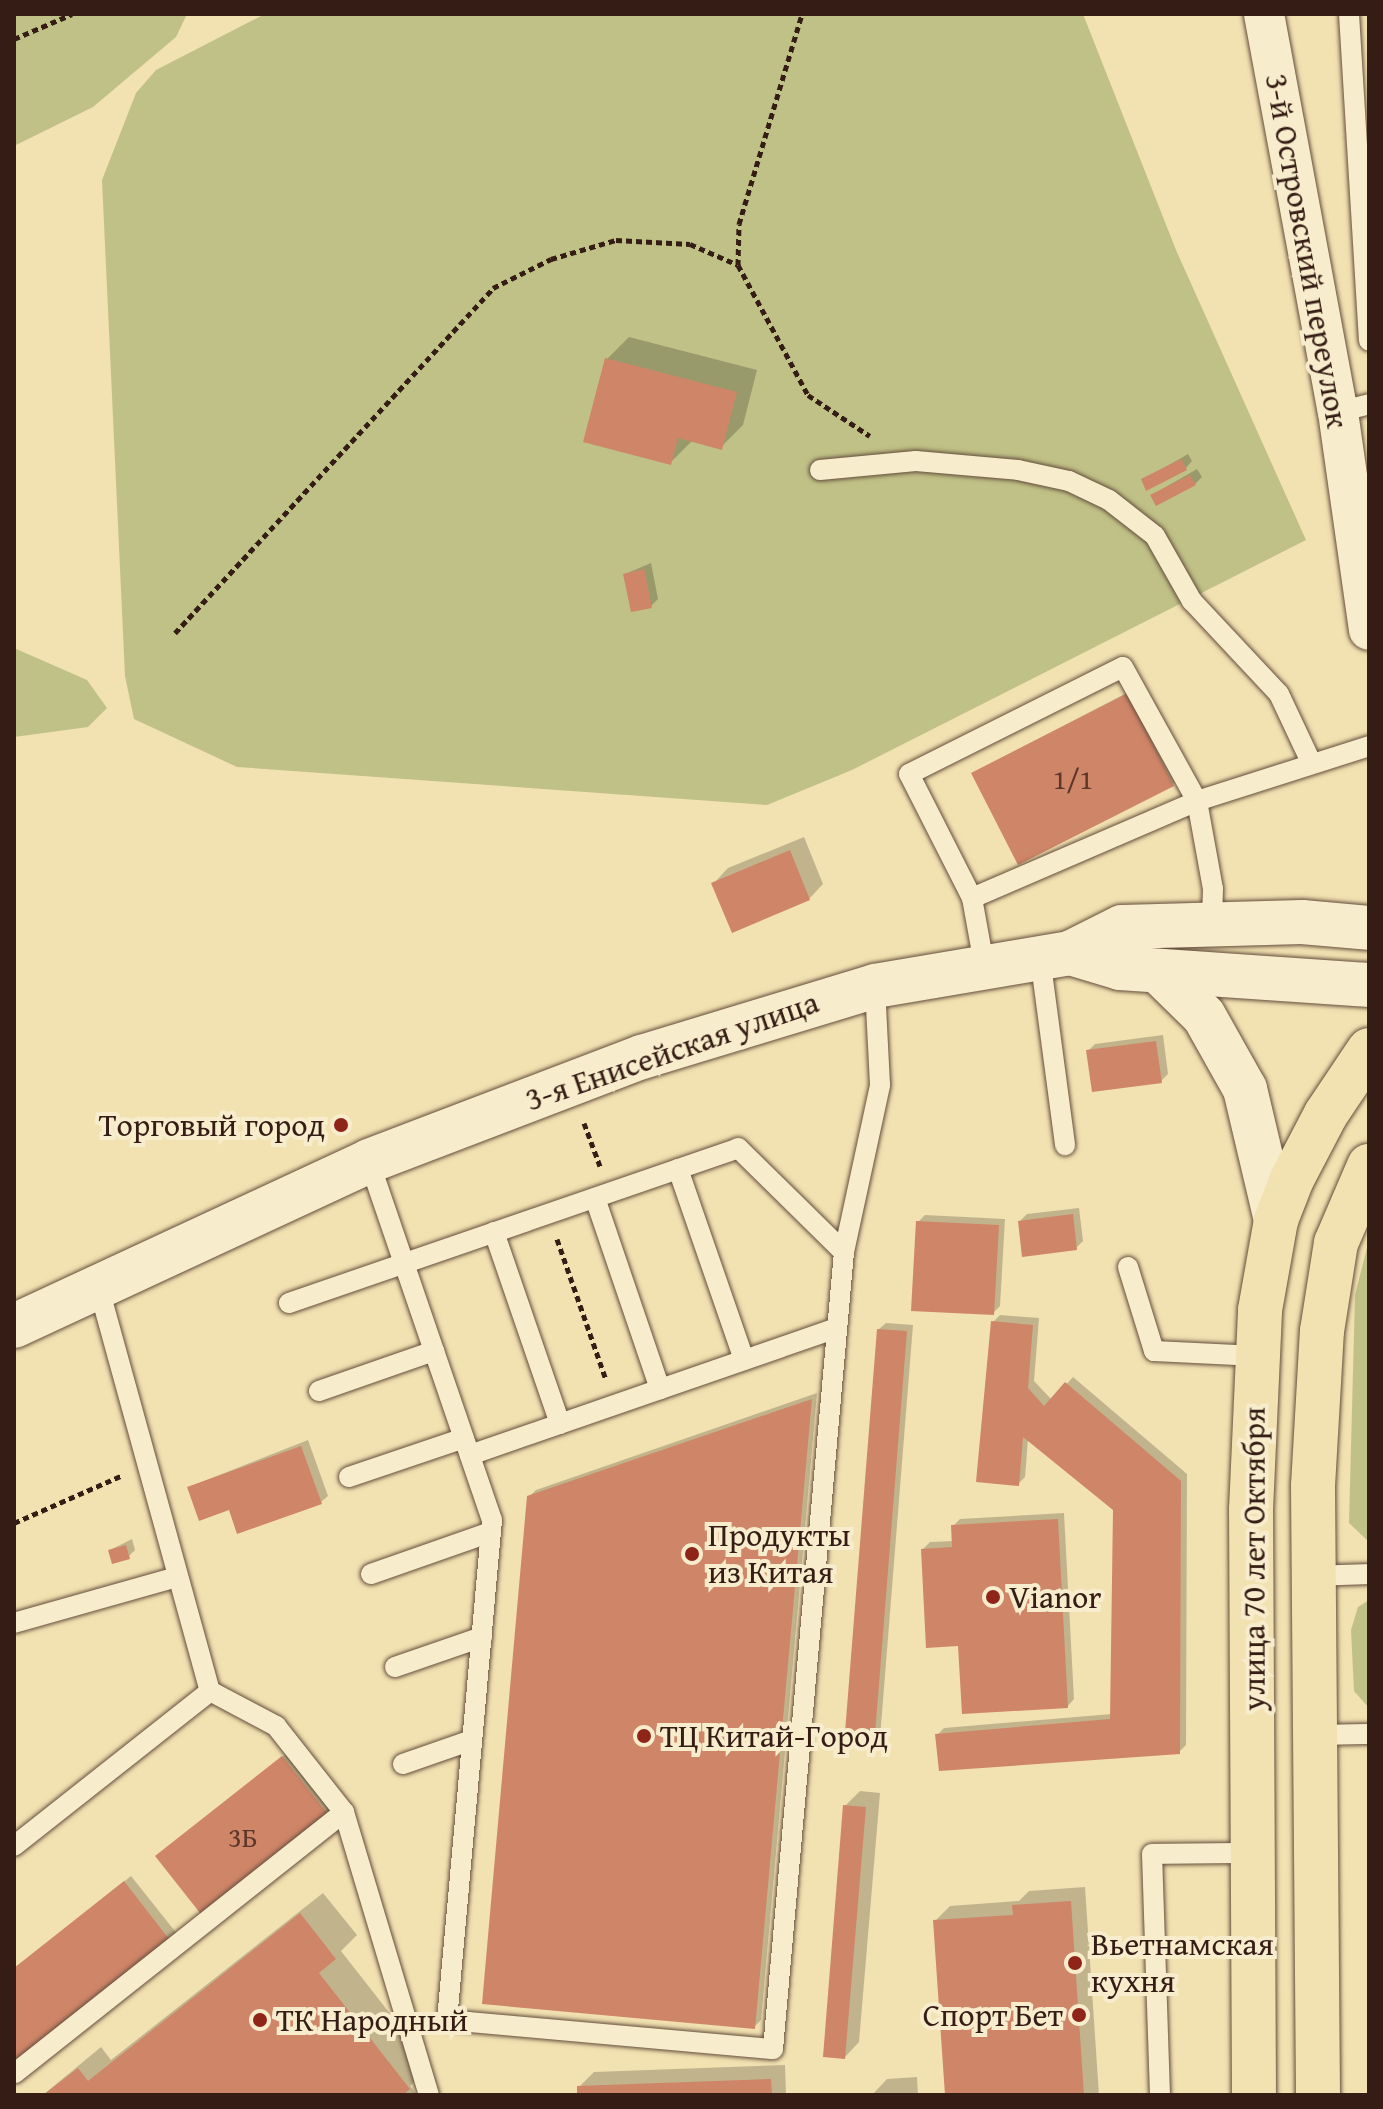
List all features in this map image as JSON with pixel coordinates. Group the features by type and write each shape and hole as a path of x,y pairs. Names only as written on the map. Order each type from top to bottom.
{"main road":[{"name":"улица 70 лет Октября","path":"1254,2095 1251,1510 1257,1356 1276,1220 1326,1114 1369,1050"},
{"name":"улица 70 лет Октября","path":"1318,2095 1312,1576 1322,1331 1336,1243 1369,1166"}],"street":[{"name":"3-й Островский переулок","path":"1264,14 1353,408 1369,630"},
{"path":"1055,955 1122,927 1212,923 1369,928"},
{"name":"3-я Енисейская улица","path":"14,1326 369,1161 613,1067 788,1009 875,986 984,964 1055,955 1120,968 1369,985"},
{"path":"1158,971 1204,1016 1245,1089 1276,1220"}],"lane":[{"path":"1349,14 1369,340"},
{"path":"820,470 916,461 1018,470 1069,481 1109,500 1155,536 1192,601 1279,694 1312,764"},
{"path":"984,964 972,898 909,774 1123,667 1197,801 1213,889 1212,923"},
{"path":"972,898 1197,801 1369,746"},
{"path":"1055,955 1065,1145"},
{"path":"369,1161 492,1520 447,2020 773,2049 844,1252 880,1085 875,986"},
{"path":"289,1303 738,1148 844,1252"},
{"path":"678,1169 744,1360"},
{"path":"595,1198 660,1389"},
{"path":"494,1232 560,1424"},
{"path":"1128,1267 1154,1351 1257,1356"},
{"path":"98,1285 145,1465 210,1691 276,1726 344,1812 429,2095"},
{"path":"349,1477 560,1424 837,1328"},
{"path":"319,1391 434,1351"},
{"path":"371,1574 491,1532"},
{"path":"1312,1576 1369,1574"},
{"path":"14,1623 177,1577"},
{"path":"395,1667 482,1637"},
{"path":"14,1846 210,1691"},
{"path":"1313,1735 1369,1734"},
{"path":"403,1764 472,1740"},
{"path":"15,2073 344,1812"},
{"path":"1160,2095 1152,1854 1253,1853"}],"path":[{"path":"14,39 72,14"},
{"path":"802,14 739,224 738,265 808,395 837,419 916,461"},
{"path":"175,633 493,288 551,259 616,240 690,244 738,265"},
{"path":"14,1523 145,1465"}],"green space":[{"path":"14,14 187,14 176,37 93,107 14,146"},
{"path":"265,14 1083,14 1176,250 1306,540 852,770 767,805 237,767 134,719 125,676 102,180 136,93 156,70"},
{"path":"14,648 87,680 107,708 88,727 14,737"},
{"path":"1369,1240 1369,1542 1349,1523 1355,1295"},
{"path":"1369,1600 1369,1708 1354,1691 1351,1630 1358,1607"}],"building":[{"path":"605,358 737,392 722,450 678,438 671,465 583,442"},
{"path":"1181,459 1187,470 1146,491 1141,479"},
{"path":"1190,475 1196,485 1156,506 1150,495"},
{"path":"644,569 652,608 631,612 623,574"},
{"path":"1128,693 1174,786 1018,865 971,773"},
{"path":"790,850 810,900 732,933 711,883"},
{"path":"1156,1041 1162,1083 1092,1092 1086,1050"},
{"path":"1073,1214 1077,1250 1022,1257 1018,1221"},
{"path":"916,1221 999,1225 994,1315 911,1311"},
{"path":"991,1321 1033,1325 1028,1388 1044,1406 1065,1382 1181,1481 1180,1754 939,1771 935,1734 1110,1719 1113,1510 1023,1437 1019,1486 976,1482"},
{"path":"877,1329 907,1331 874,1747 844,1745"},
{"name":"ТЦ Китай-Город","path":"812,1399 755,2029 482,2004 527,1496"},
{"path":"301,1446 322,1504 237,1534 229,1510 199,1521 187,1487"},
{"name":"Vianor","path":"1058,1519 1068,1708 962,1714 958,1646 926,1648 921,1549 952,1547 951,1525"},
{"path":"126,1545 130,1559 112,1564 108,1550"},
{"path":"282,1756 331,1818 204,1918 155,1856"},
{"path":"843,1805 866,1807 845,2059 823,2057"},
{"path":"124,1881 172,1943 14,2068 14,1968"},
{"path":"1071,1901 1084,2095 945,2095 933,1920 1013,1915 1012,1905"},
{"name":"ТК Народный","path":"300,1913 336,1959 319,1973 410,2089 403,2095 43,2095 78,2068 88,2081"},
{"path":"771,2079 772,2095 577,2095 577,2086"}],"place":[{"name":"Торговый город","path":"341,1125"},
{"name":"Продукты из Китая","path":"692,1554"},
{"name":"Vianor","path":"993,1597"},
{"name":"ТЦ Китай-Город","path":"644,1736"},
{"name":"Вьетнамская кухня","path":"1075,1963"},
{"name":"Спорт Бет","path":"1079,2015"},
{"name":"ТК Народный","path":"260,2020"}]}
